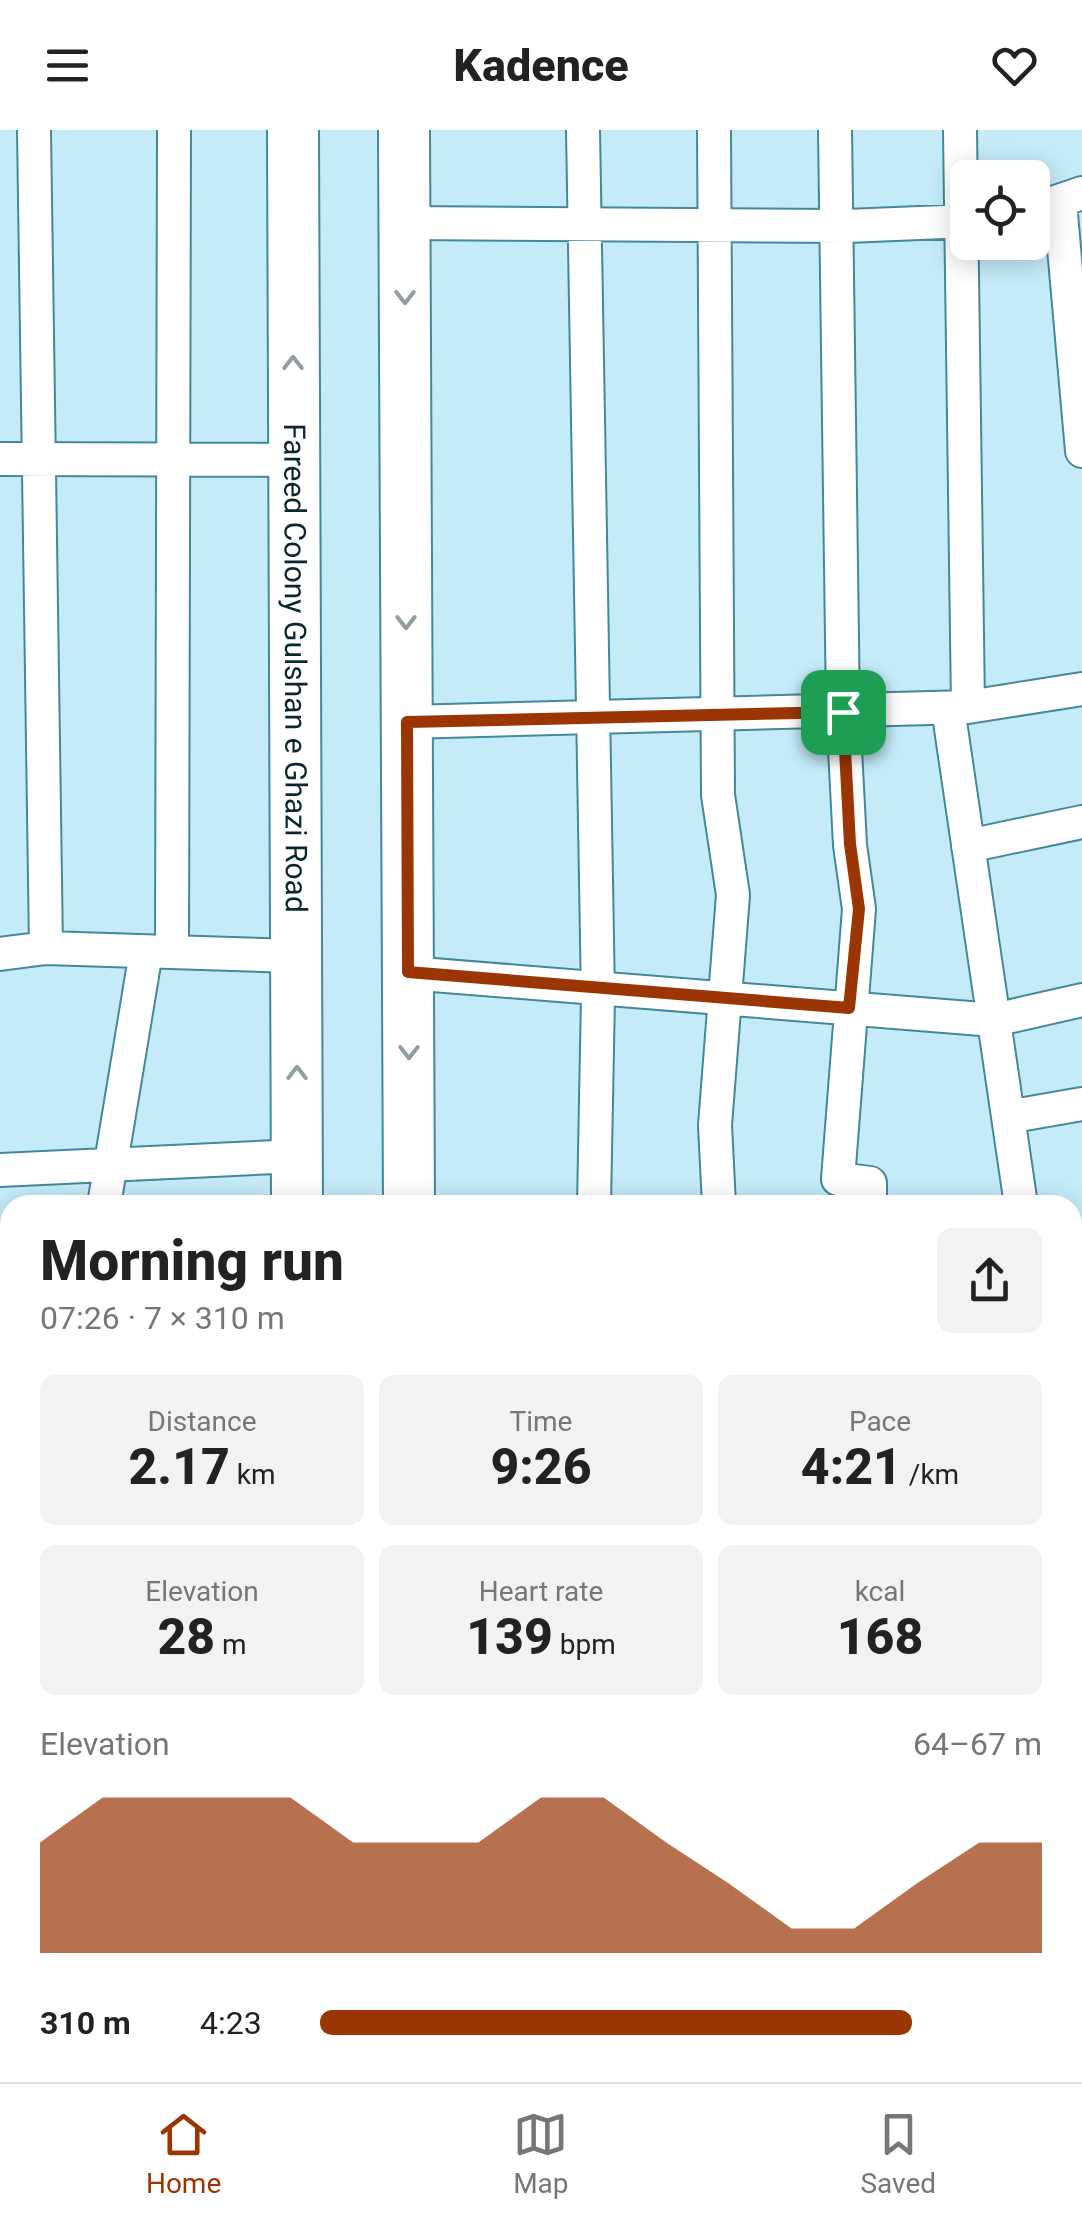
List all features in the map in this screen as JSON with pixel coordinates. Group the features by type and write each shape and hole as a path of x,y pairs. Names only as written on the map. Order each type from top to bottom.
{"main road":[{"name":"Fareed Colony Gulshan e Ghazi Road","path":"293,130 297,1195"},
{"path":"404,130 409,1195"}],"street":[{"path":"34,130 46,948"},
{"path":"105,1195 159,952 173,460 174,130"},
{"path":"582,130 598,988 594,1195"},
{"path":"714,130 716,715 718,794 733,894 715,1125 719,1195"},
{"path":"836,130 843,712 850,844 859,909 838,1179 870,1183 870,1195"},
{"path":"960,130 962,160"},
{"path":"1058,202 1082,451"},
{"path":"404,223 838,226 950,222"},
{"path":"964,260 958,708 968,846 1020,1195"},
{"path":"0,459 294,460"},
{"path":"407,722 958,708 1082,690"},
{"path":"968,846 1081,829"},
{"path":"0,954 46,948 296,956"},
{"path":"408,972 994,1020 1082,1000"},
{"path":"1008,1117 1082,1104"},
{"path":"0,1170 297,1156"}],"route":[{"path":"843,712 850,844 859,909 849,1008 408,972 407,722 843,712"}]}
